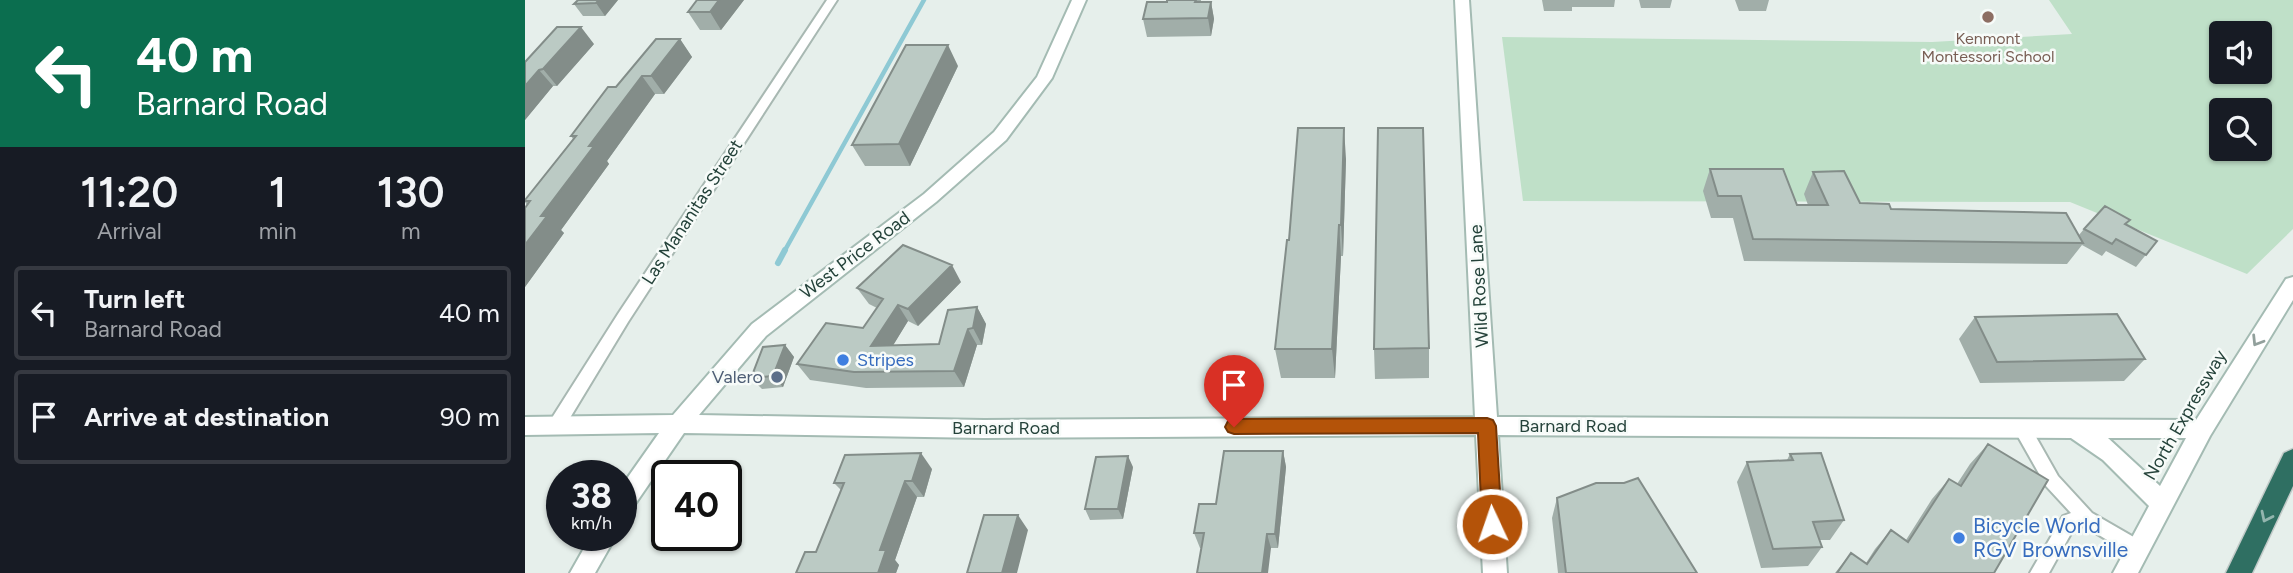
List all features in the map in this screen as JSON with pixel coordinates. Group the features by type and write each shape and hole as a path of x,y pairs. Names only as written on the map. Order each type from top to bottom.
{"highway":[{"path":"2239,573 2293,460"}],"street":[{"name":"Las Mananitas Street","path":"556,426 637,296 832,0"},
{"name":"West Price Road","path":"637,483 678,424 759,330 922,205 1000,136 1044,78 1079,0"},
{"name":"Wild Rose Lane","path":"1462,0 1495,573"},
{"name":"North Expressway","path":"2125,573 2202,429 2293,284"},
{"name":"Barnard Road","path":"525,426 678,424 983,429 1487,426 2202,429"},
{"path":"2022,428 2052,481 2086,518 2138,549"},
{"path":"2074,429 2111,453 2162,503"},
{"path":"2039,573 2069,521 2086,518"},
{"path":"582,573 595,551"}],"green space":[{"path":"2049,0 2293,0 2293,229 2247,274 2070,202 1523,201 1502,37 1932,42 2072,34"}],"building":[{"path":"578,0 599,0 596,3 574,4"},
{"path":"697,0 719,0 710,12 688,12"},
{"path":"1147,2 1211,2 1208,18 1143,19"},
{"path":"557,27 581,27 525,86 525,62"},
{"path":"656,39 680,39 651,76 642,76 589,146 594,146 541,216 547,216 525,245 525,208 530,201 525,200 576,136 571,136 608,87 616,87"},
{"path":"906,45 948,45 899,144 852,145"},
{"path":"1298,128 1344,128 1341,225 1332,349 1275,349 1289,240"},
{"path":"1378,128 1423,128 1429,348 1374,349"},
{"path":"1710,169 1783,169 1797,205 1828,205 1813,172 1844,171 1860,203 1889,204 1891,209 2066,213 2083,243 1753,239 1741,196 1718,196"},
{"path":"2105,206 2130,220 2125,224 2157,241 2146,255 2116,239 2112,244 2084,229"},
{"path":"903,245 952,265 908,309 898,305 871,346 939,344 948,310 977,307 973,328 968,329 954,371 854,372 797,364 826,323 863,328 883,299 857,288"},
{"path":"2117,314 2145,359 1997,362 1975,317"},
{"path":"785,345 773,376 751,378 763,347"},
{"path":"1988,444 2048,480 1994,573 1837,573 1851,553 1867,564 1891,530 1908,542 1949,479 1961,486"},
{"path":"1224,451 1283,451 1275,534 1267,534 1262,573 1197,573 1204,533 1194,533 1199,504 1216,504"},
{"path":"921,453 912,481 905,481 880,550 886,550 878,573 796,573 805,552 816,552 844,483 834,483 845,455"},
{"path":"1821,453 1844,520 1813,522 1822,547 1773,549 1747,462 1793,460 1790,454"},
{"path":"1128,456 1118,509 1085,509 1096,457"},
{"path":"1638,478 1697,573 1566,573 1557,498 1596,483 1624,483"},
{"path":"984,515 1018,515 1002,573 967,573"}],"waterway":[{"path":"784,252 924,0"},
{"path":"778,263 785,250"}],"place":[{"name":"Kenmont Montessori School","path":"1988,17"},
{"name":"Stripes","path":"843,360"},
{"name":"Valero","path":"777,377"},
{"name":"Bicycle World RGV Brownsville","path":"1959,538"}],"route":[{"path":"1234,427 1487,426 1492,524"}]}
